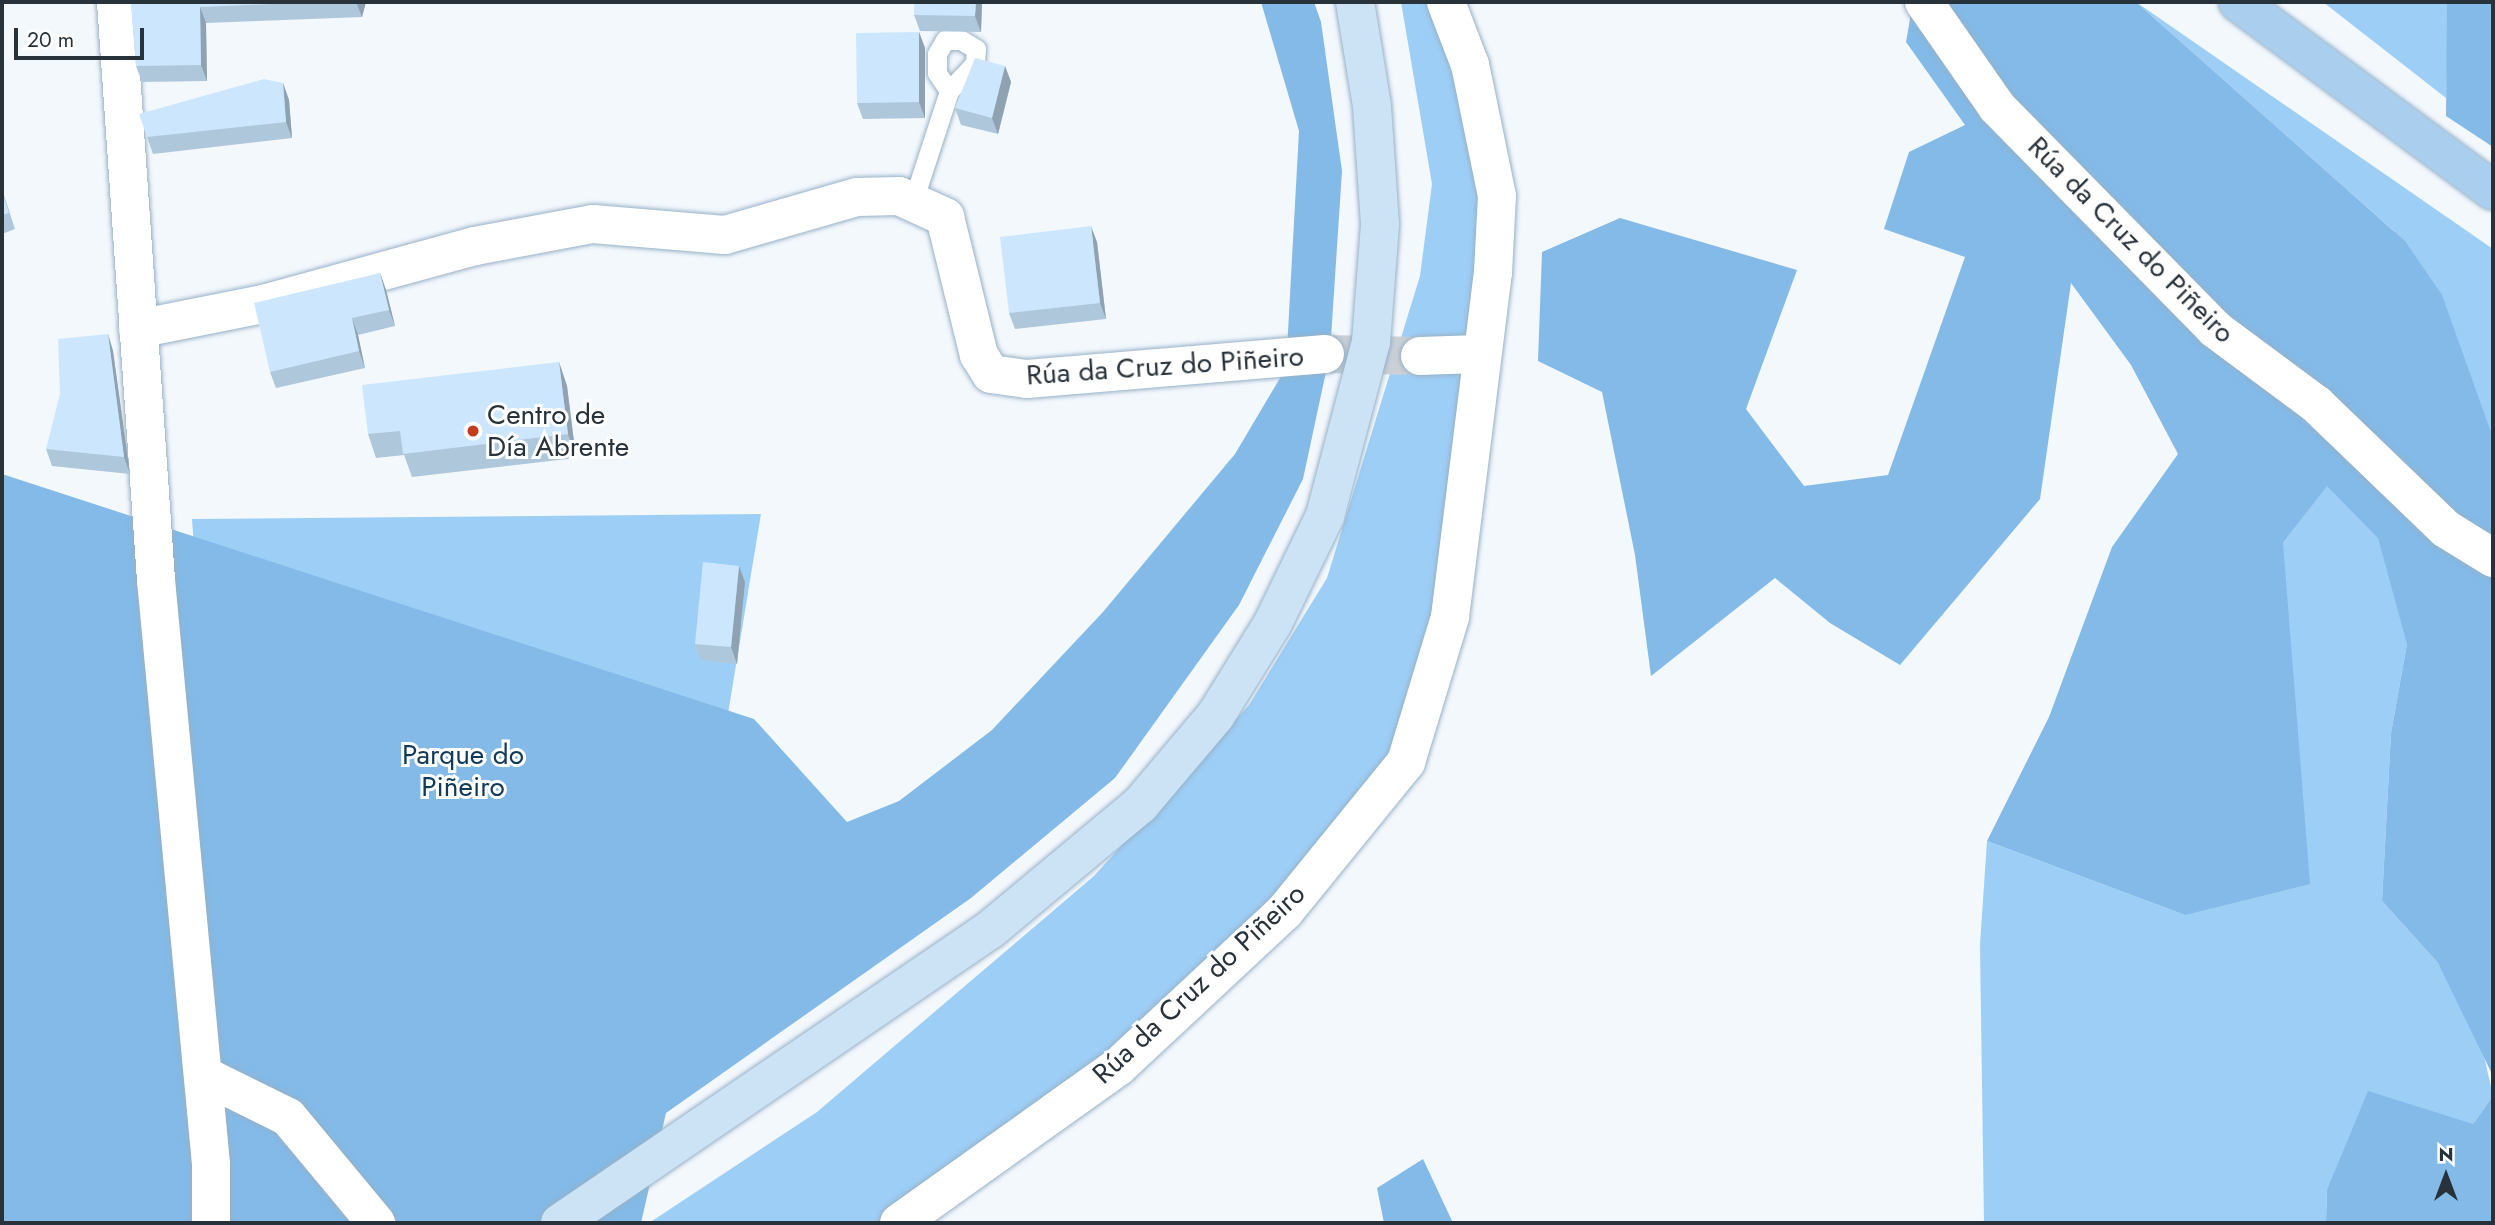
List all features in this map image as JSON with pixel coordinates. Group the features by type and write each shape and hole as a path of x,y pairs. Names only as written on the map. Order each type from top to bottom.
{"highway":[{"path":"2238,2 2493,191"}],"main road":[{"path":"560,1223 991,929 1140,805 1216,715 1273,623 1325,516 1371,342 1380,225 1373,106 1355,2"}],"street":[{"path":"116,2 138,329 203,1075 211,1223"},
{"name":"Rúa da Cruz do Piñeiro","path":"899,1223 1119,1066 1285,911 1406,762 1450,617 1497,196 1470,65 1446,2"},
{"name":"Rúa da Cruz do Piñeiro","path":"1924,2 1997,107 2215,329 2316,404 2446,529 2493,558"},
{"name":"Rúa da Cruz do Piñeiro","path":"138,329 263,304 475,246 593,225 725,235 857,197 899,196 945,217 979,355 991,374 1027,379 1325,354"},
{"path":"1420,356 1479,354"},
{"path":"203,1075 288,1117 376,1223"}],"lane":[{"path":"899,196 917,189 949,91"}],"green space":[{"path":"1261,2 1314,2 1321,22 1342,171 1330,353 1303,479 1239,605 1115,778 971,898 666,1113 641,1223 2,1223 2,474 754,719 847,822 899,801 992,730 1103,612 1235,454 1286,368 1299,131"},
{"path":"1401,2 1447,2 1497,196 1410,750 1259,936 898,1223 649,1223 817,1112 1094,876 1249,705 1327,578 1420,276 1432,184"},
{"path":"1913,2 2136,2 2405,241 2442,295 2493,438 2493,1076 2438,963 2382,901 2391,733 2407,644 2378,538 2327,486 2283,543 2310,884 2185,915 1987,841 2049,717 2112,547 2178,454 2131,365 2071,283 2040,499 1900,665 1830,623 1775,578 1651,676 1635,555 1602,392 1538,361 1542,252 1620,218 1797,270 1746,409 1804,486 1888,475 1965,257 1884,229 1909,152 1965,125 1906,42"},
{"path":"2136,2 2493,249 2493,438 2394,231"},
{"path":"2323,2 2449,2 2446,98"},
{"path":"2447,2 2493,2 2493,147 2446,116"},
{"path":"2327,485 2391,537 2407,644 2391,733 2382,901 2438,963 2481,1043 2493,1096 2473,1124 2327,1190 2326,1223 1984,1223 1980,944 1987,841 2185,915 2283,543"},
{"name":"Parque do Piñeiro","path":"761,514 665,1095 231,1054 192,519"},
{"path":"2368,1091 2473,1124 2493,1096 2493,1223 2326,1223 2327,1190"},
{"path":"1423,1159 1453,1223 1384,1223 1377,1188"}],"building":[{"path":"131,2 321,2 200,7 201,65 136,66"},
{"path":"914,2 976,2 975,16 914,15"},
{"path":"919,32 919,102 857,103 856,33"},
{"path":"975,58 1005,66 992,118 955,108"},
{"path":"264,79 283,83 286,122 147,137 139,114"},
{"path":"2,191 9,213 2,215"},
{"path":"1091,226 1100,303 1009,313 1000,237"},
{"path":"380,273 389,310 352,318 359,351 270,372 254,303"},
{"path":"108,334 124,457 46,449 60,394 58,339"},
{"name":"Centro de Día Abrente","path":"559,362 568,434 403,454 400,431 368,434 362,385"},
{"path":"703,562 739,566 731,647 695,644"}],"tunnel":[{"path":"1325,354 1420,356"}],"place":[{"name":"Centro de Día Abrente","path":"473,431"}]}
